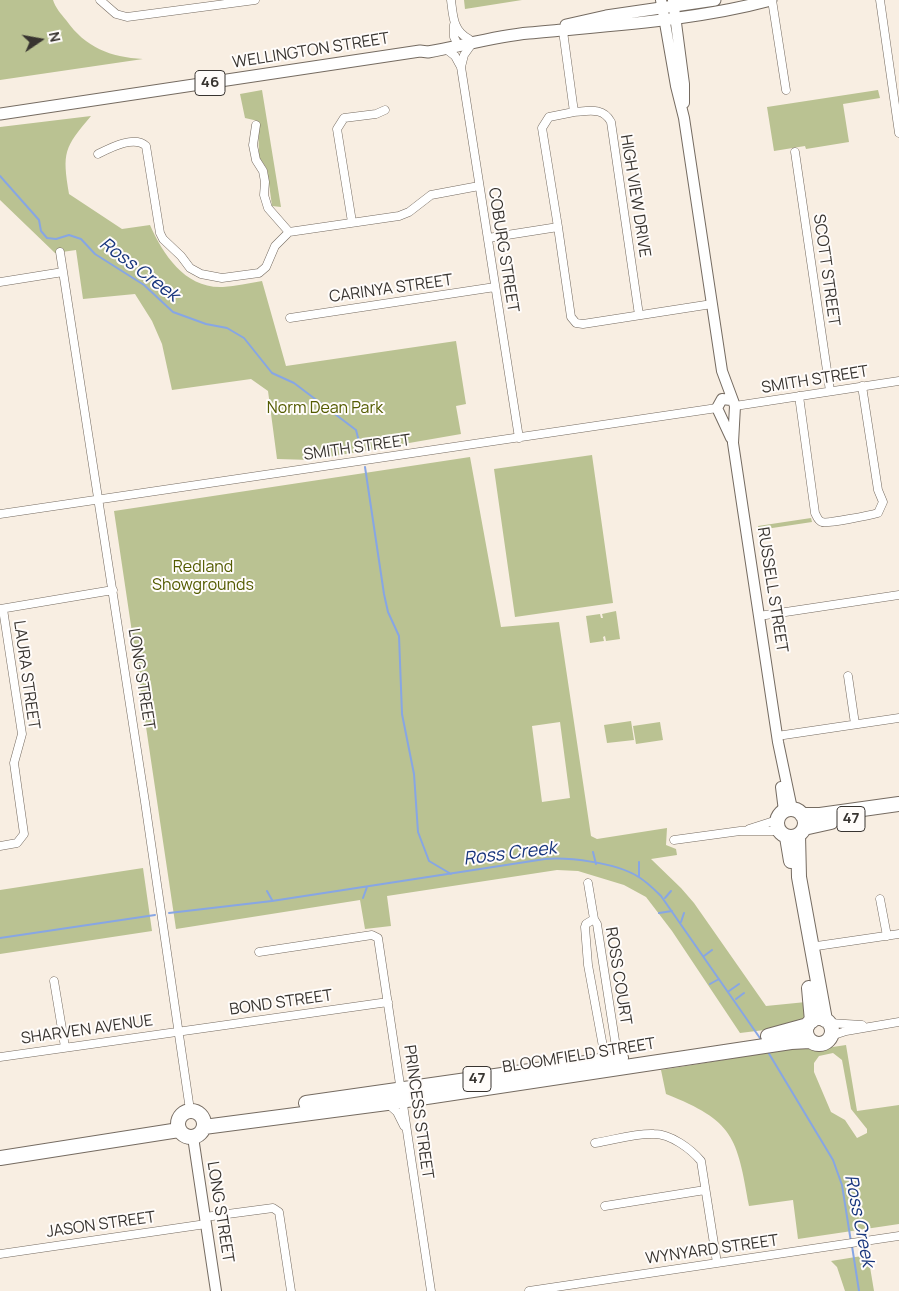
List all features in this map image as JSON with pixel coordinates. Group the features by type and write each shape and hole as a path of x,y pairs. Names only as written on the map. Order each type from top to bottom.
{"highway":[{"name":"47","path":"790,823 820,815 899,804"},
{"name":"47","path":"790,823 899,812"},
{"name":"RUSSELL STREET","path":"790,823 821,1025"},
{"name":"RUSSELL STREET","path":"790,823 812,1004 821,1025"},
{"name":"47","path":"810,1041 823,1044 821,1025"},
{"name":"BLOOMFIELD STREET","path":"204,1123 771,1040 821,1025"},
{"path":"810,1041 806,1033 821,1025"},
{"name":"BLOOMFIELD STREET","path":"771,1040 810,1041"},
{"name":"BLOOMFIELD STREET","path":"204,1123 387,1103 402,1095"},
{"path":"190,1110 198,1112 204,1123 200,1134 193,1137 185,1136 178,1126 182,1114 190,1110"},
{"path":"0,1149 178,1126"},
{"path":"0,1158 178,1126"}],"main road":[{"name":"WELLINGTON STREET","path":"530,33 606,16 715,0"},
{"name":"WELLINGTON STREET","path":"420,51 427,47 530,33 564,31 668,8 745,7 772,0"},
{"name":"RUSSELL STREET","path":"668,8 684,84 684,118 722,371 733,406 733,443 790,823"},
{"name":"WELLINGTON STREET","path":"0,114 420,51 446,49 457,44"},
{"name":"RUSSELL STREET","path":"722,371 719,408 733,443"},
{"path":"725,398 733,406 729,416 719,408 725,398"},
{"name":"LONG STREET","path":"193,1137 216,1291"}],"street":[{"path":"100,0 116,14 127,17 255,0"},
{"path":"191,0 192,9"},
{"path":"451,0 457,44"},
{"path":"772,0 786,90"},
{"path":"880,0 899,133"},
{"path":"454,23 458,32 470,42 464,55 462,66"},
{"path":"564,31 574,112"},
{"path":"446,49 455,56 462,66"},
{"name":"COBURG STREET","path":"462,66 519,438"},
{"path":"352,222 337,129 344,118 376,114 385,110"},
{"name":"HIGH VIEW DRIVE","path":"639,315 611,122 604,112 598,110 549,117 542,128 571,317 576,323 583,324 712,304"},
{"path":"256,125 253,145 256,160 263,171 265,182 264,195 268,208 289,232"},
{"path":"98,154 115,145 138,142 146,146 163,240 181,256 190,268 201,274 222,278 259,273 266,267 275,246 289,232 399,216 409,212 431,195 479,186"},
{"name":"SCOTT STREET","path":"795,152 830,391"},
{"path":"488,238 558,227"},
{"name":"LONG STREET","path":"60,252 113,590 190,1110"},
{"path":"0,282 63,272"},
{"name":"CARINYA STREET","path":"290,318 495,288"},
{"name":"SMITH STREET","path":"733,406 899,381"},
{"path":"800,396 815,513 818,520 828,523 878,513 883,502 878,490 862,386"},
{"name":"SMITH STREET","path":"0,514 719,408"},
{"path":"1,609 113,590"},
{"path":"759,616 899,595"},
{"name":"LAURA STREET","path":"0,846 17,843 24,834 14,764 22,734 1,609"},
{"path":"848,676 855,724"},
{"path":"777,739 855,724 899,718"},
{"path":"674,840 790,823"},
{"name":"ROSS COURT","path":"588,882 603,962 612,1064"},
{"path":"880,899 887,936"},
{"name":"ROSS COURT","path":"594,919 586,924 585,927 588,965 612,1064"},
{"path":"810,946 899,934"},
{"name":"PRINCESS STREET","path":"258,952 372,935 378,938 431,1291"},
{"path":"588,965 603,962"},
{"path":"54,981 65,1047"},
{"name":"BOND STREET","path":"179,1031 388,1002"},
{"name":"BLOOMFIELD STREET","path":"821,1025 872,1026 899,1022"},
{"name":"BLOOMFIELD STREET","path":"821,1025 872,1026"},
{"name":"SHARVEN AVENUE","path":"0,1056 179,1031"},
{"path":"387,1103 397,1112 407,1132"},
{"path":"595,1143 654,1134 665,1136 693,1151 701,1161 716,1263"},
{"path":"605,1206 705,1190"},
{"name":"JASON STREET","path":"0,1254 273,1208 279,1212 291,1291"},
{"name":"WYNYARD STREET","path":"529,1291 899,1236"}],"green space":[{"path":"0,0 53,0 58,10 74,30 90,44 109,53 143,59 0,80"},
{"path":"464,0 522,0 465,9"},
{"path":"262,90 281,207 272,206 267,169 259,157 258,121 245,118 240,94"},
{"path":"878,90 880,98 843,104 849,142 806,149 805,146 774,151 767,107"},
{"name":"Norm Dean Park","path":"91,116 75,136 67,151 66,169 69,194 122,229 150,225 169,258 187,276 198,282 210,286 223,287 262,281 286,366 456,341 466,404 456,406 461,434 311,460 277,459 268,391 251,379 172,390 162,344 152,321 135,294 83,299 76,250 55,253 0,200 0,127"},
{"path":"592,455 613,603 515,617 494,469"},
{"name":"Redland Showgrounds","path":"470,457 501,627 559,622 591,836 597,839 667,828 666,845 676,849 677,855 651,859 694,903 766,1006 806,1002 807,1012 805,1018 797,1026 740,1033 672,931 646,897 624,885 578,871 557,870 387,896 391,926 365,929 360,900 176,929 114,511","holes":["560,722 570,798 542,802 532,726"]},
{"path":"811,518 812,522 759,530 758,526"},
{"path":"616,611 620,639 606,641 605,636 603,637 604,641 590,643 586,616 600,614 601,618 603,618 602,614"},
{"path":"631,721 634,740 607,743 604,725"},
{"path":"660,722 663,740 636,744 633,726"},
{"path":"143,868 152,931 0,954 0,890"},
{"path":"846,1045 857,1111 899,1105 899,1224 798,1239 793,1200 749,1206 741,1163 729,1134 706,1113 666,1094 661,1070 803,1047 813,1050","holes":["833,1053 842,1060 851,1109 867,1129 867,1133 857,1138 845,1120 831,1112 814,1072 814,1063 819,1056"]},
{"path":"868,1255 874,1291 845,1291 837,1267 831,1261"}],"waterway":[{"name":"Ross Creek","path":"0,176 39,220 41,231 47,238 56,239 69,235 81,239 95,254 144,285 173,312 206,324 227,328 244,338 272,373 294,383 356,430 362,453"},
{"name":"Ross Creek","path":"365,467 384,594 388,612 399,636 402,714 414,774 418,832 429,861 451,874"},
{"path":"593,852 596,864"},
{"name":"Ross Creek","path":"169,913 272,901 545,859 567,859 605,864 628,871 637,876 661,896 762,1041"},
{"path":"639,862 639,877"},
{"path":"363,898 367,887"},
{"path":"267,891 272,900"},
{"path":"665,898 671,891"},
{"path":"659,913 672,911"},
{"path":"681,922 684,913"},
{"path":"0,938 155,915"},
{"path":"704,956 712,950"},
{"path":"710,984 719,979"},
{"path":"729,991 739,984"},
{"path":"736,999 744,993"},
{"name":"Ross Creek","path":"768,1052 833,1160 842,1185 851,1242"},
{"name":"Ross Creek","path":"852,1246 859,1291"}]}
